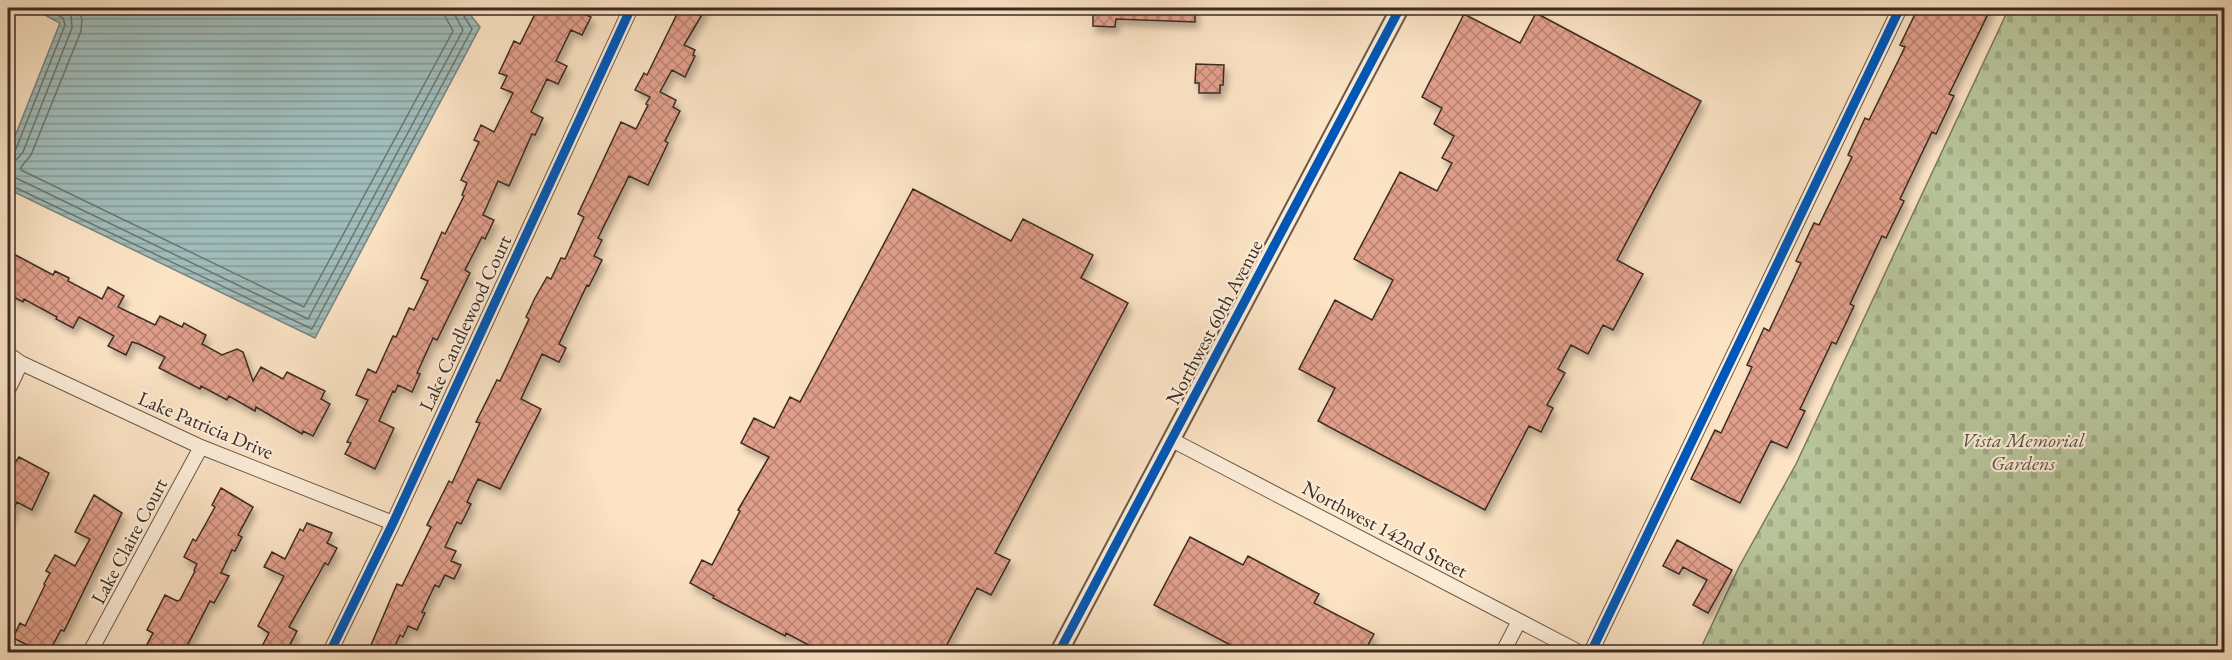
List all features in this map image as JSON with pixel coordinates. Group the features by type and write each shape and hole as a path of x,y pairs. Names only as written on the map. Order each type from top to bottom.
{"street":[{"name":"Lake Candlewood Court","path":"330,652 393,523 631,8"},
{"name":"Northwest 60th Avenue","path":"1059,652 1400,8"},
{"path":"1591,652 1900,8"},
{"name":"Lake Patricia Drive","path":"8,354 21,363 201,447 393,523"},
{"path":"8,390 21,363"},
{"name":"Northwest 142nd Street","path":"1172,440 1579,652"},
{"name":"Lake Claire Court","path":"90,652 201,447"},
{"path":"1503,652 1520,621"}],"green space":[{"name":"Vista Memorial Gardens","path":"2009,8 2224,8 2224,652 1699,652 1739,567 1796,464"}],"water":[{"path":"32,8 465,8 480,27 315,338 8,189 8,154 60,23"}],"building":[{"path":"538,8 558,8 568,12 571,8 591,17 582,35 571,30 556,61 567,66 558,84 547,79 531,112 543,118 535,135 532,134 509,186 498,181 483,215 494,220 485,239 482,237 465,270 470,273 437,340 433,338 417,373 420,374 412,392 398,385 395,392 393,391 379,421 394,428 375,469 345,454 351,443 347,442 368,400 356,395 368,369 376,373 393,336 396,337 409,308 414,310 428,281 421,278 442,232 445,234 464,196 462,195 467,183 461,180 479,142 474,140 481,125 494,132 513,93 501,88 507,76 499,73 514,41 520,44"},
{"path":"680,8 706,8 684,45 695,50 693,55 695,56 685,77 672,70 660,92 676,100 673,107 680,111 665,141 668,143 648,185 629,176 598,238 602,240 594,256 602,260 589,286 587,285 559,344 566,348 559,362 542,354 521,399 541,409 500,489 478,479 467,502 471,504 461,524 457,522 445,547 456,551 451,561 461,565 454,579 445,575 439,587 435,585 422,612 425,613 417,630 408,626 403,637 400,635 392,652 368,652 397,584 402,586 431,527 427,525 449,481 452,483 480,423 476,422 497,380 500,381 529,319 526,317 535,298 547,277 551,279 561,258 565,259 584,217 578,214 621,122 636,129 648,105 646,104 650,97 635,90 644,73 647,75"},
{"path":"1093,8 1195,8 1195,22 1116,19 1115,27 1093,26"},
{"path":"1918,8 1991,8 1949,94 1954,96 1936,134 1932,132 1900,199 1904,201 1886,238 1882,236 1850,304 1854,306 1836,344 1832,342 1800,409 1805,411 1787,448 1771,441 1740,503 1691,479 1715,430 1721,433 1752,367 1747,365 1764,328 1769,331 1801,263 1796,261 1814,223 1819,225 1852,157 1848,155 1865,118 1869,120 1905,47 1900,45"},
{"path":"1536,13 1701,101 1617,260 1643,274 1613,330 1603,325 1588,354 1571,345 1558,369 1565,373 1547,405 1553,408 1541,432 1529,426 1485,510 1318,421 1335,388 1299,369 1335,300 1372,320 1393,280 1354,259 1400,172 1437,191 1452,163 1442,158 1454,136 1434,124 1442,108 1422,97 1464,14 1520,43"},
{"path":"1196,64 1224,65 1223,85 1220,85 1220,93 1199,93 1199,83 1195,83"},
{"path":"913,189 1011,241 1023,219 1093,255 1081,278 1128,303 995,553 1010,560 991,595 977,588 943,652 822,652 786,633 785,636 713,598 714,596 690,583 702,560 712,565 740,511 738,510 769,457 741,443 754,418 774,428 790,397 800,402"},
{"path":"8,251 53,275 55,271 69,278 68,281 102,299 108,287 124,296 118,307 155,325 160,316 182,327 184,323 206,335 202,344 222,355 237,349 243,352 253,381 261,367 283,379 287,372 325,391 321,399 330,404 313,436 303,431 302,434 256,407 255,411 229,396 227,400 159,368 165,357 139,344 132,342 126,355 108,346 114,336 79,317 73,328 24,299 23,302 8,294"},
{"path":"19,457 49,473 32,510 17,502 8,521 8,472"},
{"path":"221,488 253,507 238,535 242,537 235,551 232,550 221,573 229,576 214,603 210,601 184,652 143,652 153,633 147,630 165,595 177,601 180,600 195,571 197,564 184,557 193,539 196,541 215,507 212,505"},
{"path":"94,495 122,513 64,631 61,630 49,652 42,652 13,638 20,623 25,626 45,585 50,573 46,571 55,555 75,566 90,539 75,532"},
{"path":"307,523 332,533 327,543 337,548 328,565 325,563 289,627 297,631 286,652 259,652 269,633 258,626 284,576 264,567 272,552 285,559 300,529 303,531"},
{"path":"1190,537 1243,565 1248,556 1319,594 1314,603 1374,634 1364,652 1244,652 1154,605"},
{"path":"1677,540 1732,570 1708,613 1693,605 1707,580 1683,567 1679,574 1663,566"}],"cycle path":[{"path":"330,652 393,523 631,8"},
{"path":"1059,652 1400,8"},
{"path":"1591,652 1900,8"}]}
